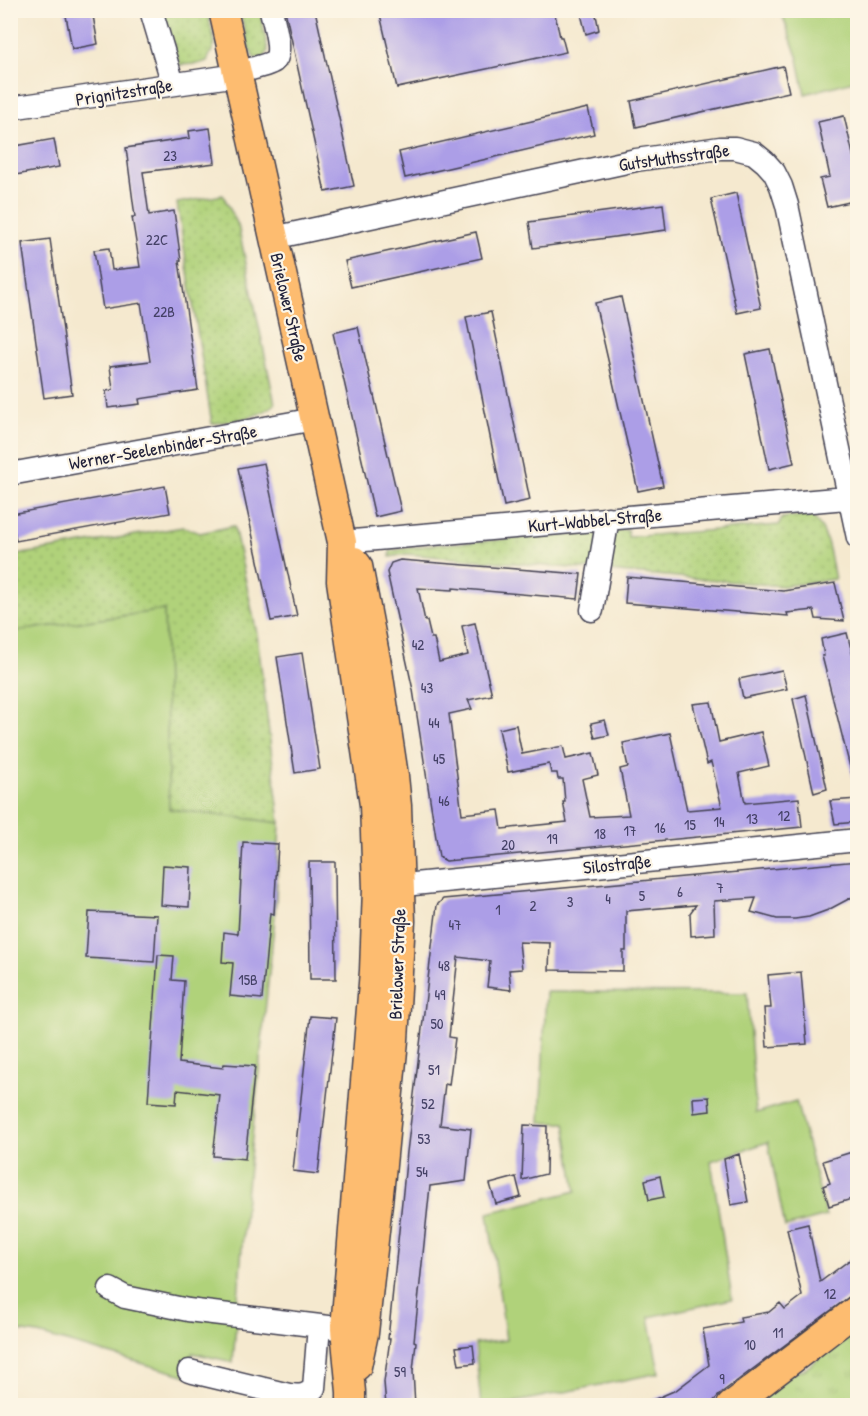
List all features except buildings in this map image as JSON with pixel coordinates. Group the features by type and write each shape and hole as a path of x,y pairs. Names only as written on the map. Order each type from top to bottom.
{"main road":[{"name":"Brielower Straße","path":"223,10 342,542 357,566 378,670 394,776 388,887 374,972 332,1327 351,1399"},
{"name":"Brielower Straße","path":"351,1399 364,1333 391,1074 401,921 388,887"},
{"path":"731,1406 858,1309"}],"street":[{"path":"152,10 173,84"},
{"path":"237,74 274,61 278,55 271,10"},
{"name":"Prignitzstraße","path":"10,108 237,74"},
{"name":"GutsMuthsstraße","path":"273,238 636,160 720,148 735,148 754,153 774,172 787,205 853,498 858,538"},
{"name":"Werner-Seelenbinder-Straße","path":"10,474 315,419"},
{"name":"Kurt-Wabbel-Straße","path":"342,542 853,498"},
{"path":"592,610 608,518"},
{"name":"Silostraße","path":"388,887 858,840"},
{"path":"110,1289 125,1297 188,1310 332,1327 314,1388 309,1394 249,1396 189,1371"}],"green space":[{"path":"163,11 207,11 215,44 207,61 180,65"},
{"path":"240,11 260,11 268,51 264,58 254,58 249,48"},
{"path":"781,11 857,11 857,80 805,94 798,59"},
{"path":"223,195 238,225 275,404 253,416 212,424 177,203"},
{"path":"810,515 825,535 835,579 783,586 406,554 390,557 390,551 430,545 628,530 628,537 779,525 782,518"},
{"path":"234,526 257,634 280,823 168,809 164,610 11,632 11,556 183,527 200,533"},
{"path":"164,610 169,809 280,823 275,915 246,1196 233,1362 193,1353 187,1376 38,1334 11,1330 10,632"},
{"path":"546,992 747,993 756,1113 796,1101 826,1216 785,1227 768,1142 711,1161 732,1299 649,1317 659,1373 501,1405 481,1405 475,1344 506,1340 488,1213 576,1191 565,1123 540,1123"},
{"path":"857,1329 857,1405 757,1405 752,1399 790,1374 805,1369"}]}
